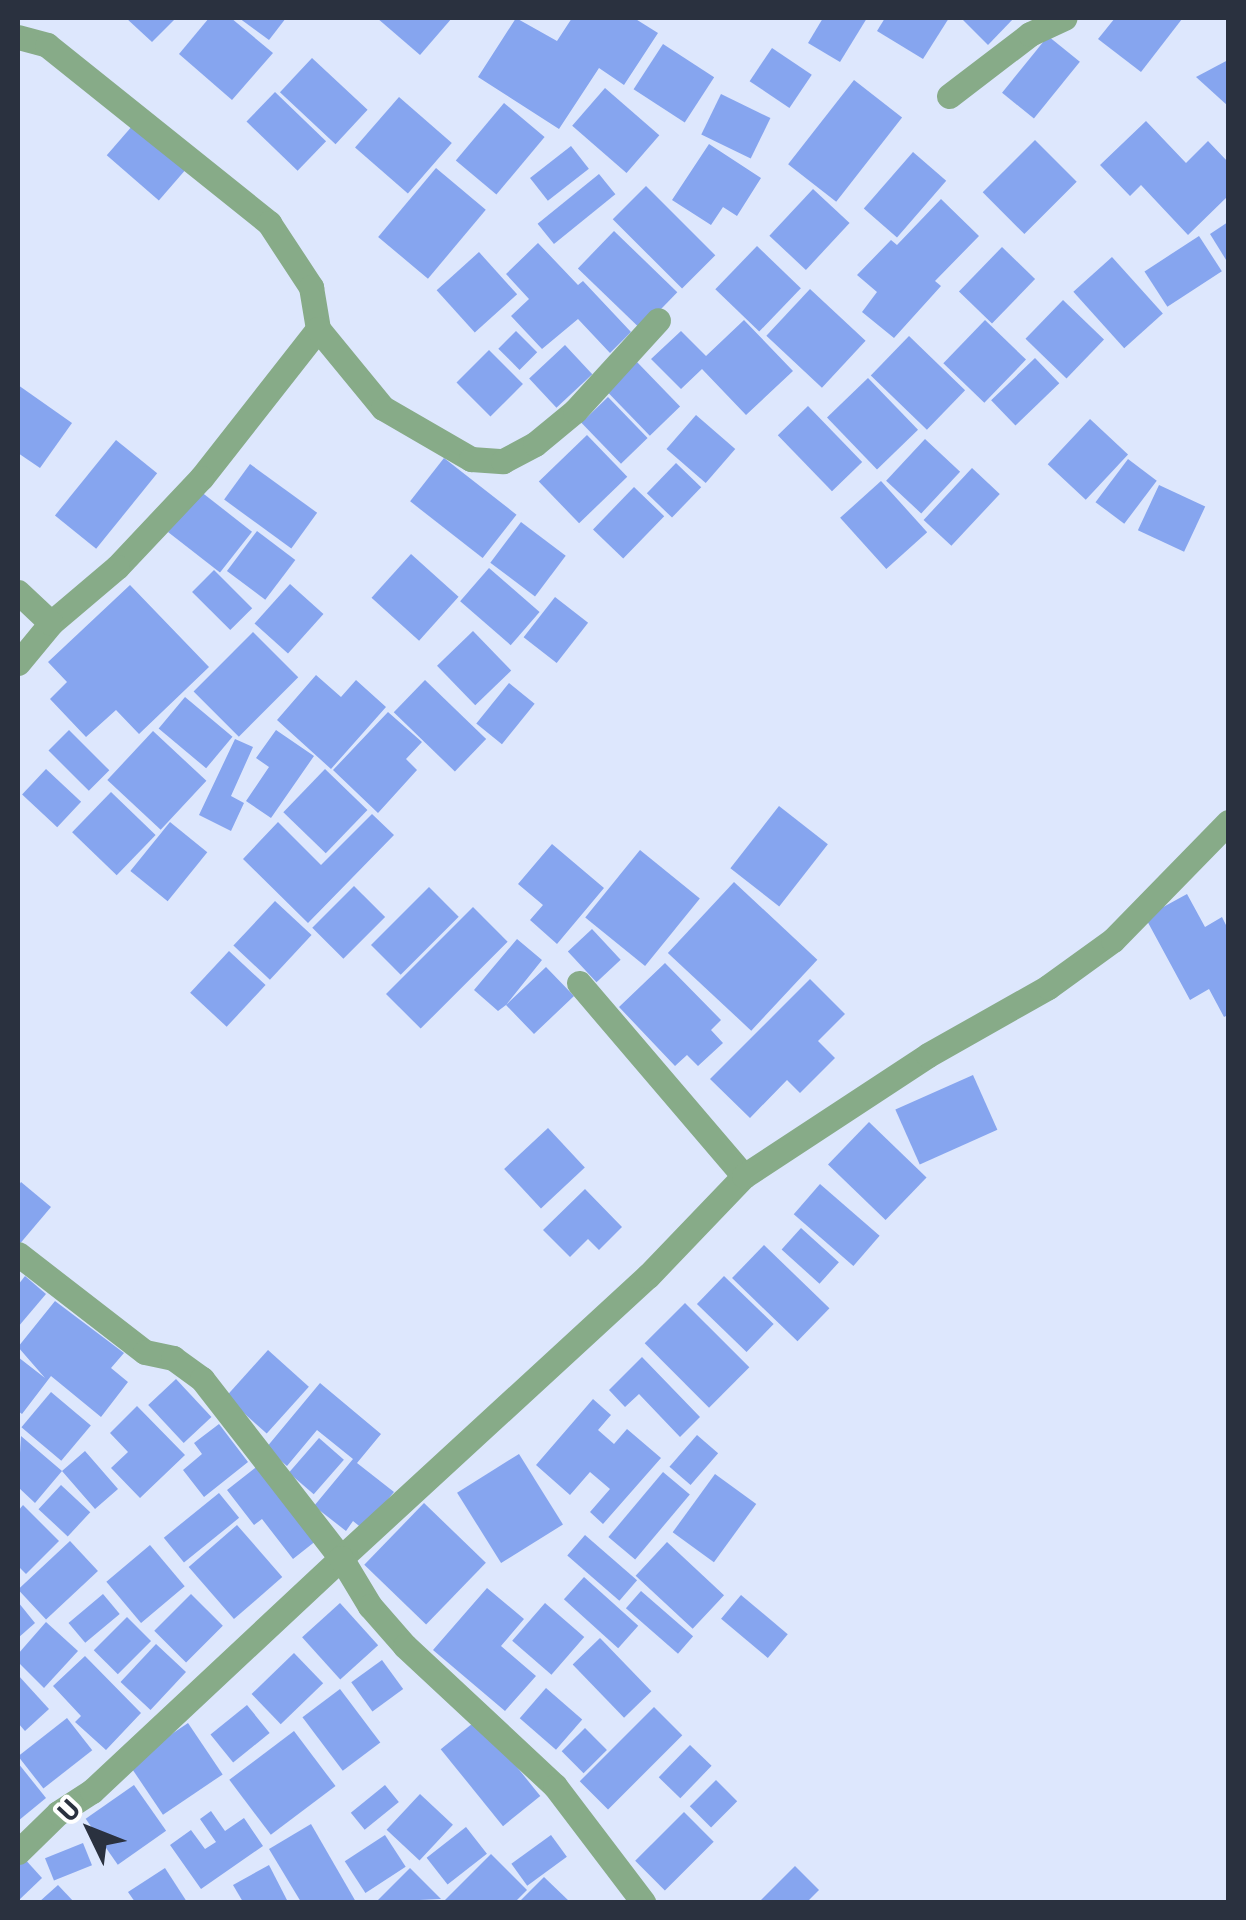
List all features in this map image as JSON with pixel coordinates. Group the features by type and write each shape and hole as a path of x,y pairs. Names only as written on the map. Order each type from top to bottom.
{"street":[{"path":"949,96 1030,34 1065,18"},
{"path":"18,37 46,46 269,223 311,287 318,328 383,408 472,459 503,461 536,444 574,411 658,320"},
{"path":"18,664 51,624 117,568 201,478 318,328"},
{"path":"18,592 51,624"},
{"path":"18,1852 58,1813 92,1791 648,1276 744,1176 928,1055 1048,987 1113,940 1228,822"},
{"path":"579,984 744,1176"},
{"path":"18,1254 145,1352 173,1358 202,1379 341,1558 370,1606 405,1646 555,1786 643,1902"}],"building":[{"path":"126,18 176,18 152,42"},
{"path":"209,18 231,18 273,53 232,100 179,54"},
{"path":"239,18 286,18 269,40"},
{"path":"377,18 452,18 420,55"},
{"path":"516,18 557,41 572,18 634,18 658,33 624,85 599,68 559,129 478,77"},
{"path":"823,18 867,18 840,62 808,43"},
{"path":"885,18 949,18 923,59 877,31"},
{"path":"961,18 1014,18 988,45"},
{"path":"1115,18 1182,19 1141,72 1098,39"},
{"path":"1048,36 1080,62 1034,119 1002,93"},
{"path":"663,44 714,77 685,123 634,89"},
{"path":"772,48 812,75 789,108 750,81"},
{"path":"312,58 368,110 336,144 280,92"},
{"path":"1228,60 1228,106 1196,77"},
{"path":"854,80 902,118 836,202 788,164"},
{"path":"605,88 659,135 627,173 572,126"},
{"path":"275,92 326,141 298,171 247,121"},
{"path":"721,94 770,118 751,159 701,134"},
{"path":"399,97 452,143 408,193 355,148"},
{"path":"504,103 545,137 496,195 456,160"},
{"path":"1146,121 1186,163 1208,141 1228,162 1228,196 1188,235 1141,185 1130,196 1100,165"},
{"path":"133,125 185,170 159,200 107,155"},
{"path":"1035,140 1077,182 1024,234 983,192"},
{"path":"709,144 761,178 737,216 723,207 711,225 672,200"},
{"path":"571,146 589,169 548,201 530,178"},
{"path":"913,152 946,181 897,237 864,209"},
{"path":"436,168 486,210 428,279 378,237"},
{"path":"599,174 615,194 554,244 538,224"},
{"path":"646,186 715,255 682,289 613,219"},
{"path":"813,189 850,223 806,270 769,236"},
{"path":"941,199 979,236 935,281 941,286 894,338 862,312 877,292 857,275 891,240 897,245"},
{"path":"1228,222 1228,263 1210,234"},
{"path":"614,231 677,292 641,330 578,268"},
{"path":"1199,236 1222,271 1167,307 1144,271"},
{"path":"538,243 578,285 583,281 631,332 610,353 578,319 542,349 511,316 529,299 506,274"},
{"path":"757,246 801,288 759,332 715,289"},
{"path":"1002,247 1035,279 992,324 959,292"},
{"path":"479,252 517,294 475,332 437,290"},
{"path":"1112,257 1163,313 1124,348 1073,292"},
{"path":"810,289 866,341 822,388 766,336"},
{"path":"1063,300 1104,340 1066,378 1025,339"},
{"path":"744,320 793,371 746,415 702,369 681,389 651,359 681,331 706,356"},
{"path":"985,320 1026,360 984,403 943,363"},
{"path":"516,331 537,352 520,370 498,349"},
{"path":"909,336 965,390 927,430 871,376"},
{"path":"565,345 592,374 556,408 529,378"},
{"path":"489,350 523,384 490,416 456,383"},
{"path":"1035,358 1059,383 1015,426 991,400"},
{"path":"637,362 680,407 650,436 607,391"},
{"path":"868,378 918,430 877,469 827,418"},
{"path":"18,385 72,423 40,468 18,453"},
{"path":"608,397 648,438 621,464 581,423"},
{"path":"808,406 862,462 832,491 778,435"},
{"path":"696,415 735,449 706,483 666,449"},
{"path":"1090,419 1128,454 1086,500 1048,464"},
{"path":"587,435 627,477 579,523 539,482"},
{"path":"925,439 960,472 921,513 886,481"},
{"path":"116,440 157,473 96,549 55,515"},
{"path":"444,458 516,515 483,558 410,501"},
{"path":"1128,459 1157,481 1124,524 1096,502"},
{"path":"676,463 701,487 672,518 647,493"},
{"path":"250,464 317,513 291,548 224,500"},
{"path":"972,468 1000,494 951,546 924,520"},
{"path":"881,481 927,532 886,569 840,518"},
{"path":"1159,485 1205,507 1184,552 1138,530"},
{"path":"634,487 664,516 623,559 593,529"},
{"path":"200,491 252,532 220,573 168,532"},
{"path":"521,522 566,556 535,596 490,563"},
{"path":"257,531 295,560 265,600 227,571"},
{"path":"411,554 459,597 419,641 372,598"},
{"path":"489,568 540,612 511,645 460,601"},
{"path":"214,570 252,608 230,630 192,592"},
{"path":"290,584 323,614 288,653 255,623"},
{"path":"130,585 209,667 139,734 116,710 86,737 50,699 67,682 48,662"},
{"path":"555,597 588,623 557,663 524,637"},
{"path":"473,631 511,671 475,705 437,666"},
{"path":"253,632 298,677 239,737 194,691"},
{"path":"316,675 341,697 356,680 386,707 331,769 277,720"},
{"path":"425,680 486,739 455,771 394,712"},
{"path":"509,683 535,704 502,744 476,723"},
{"path":"185,697 232,737 206,768 159,728"},
{"path":"388,712 422,742 406,759 417,770 378,813 333,770"},
{"path":"69,730 109,770 89,791 48,751"},
{"path":"276,730 314,756 271,818 246,801 269,767 256,758"},
{"path":"153,731 206,781 161,830 107,780"},
{"path":"235,739 253,747 231,796 244,803 231,831 199,815"},
{"path":"46,769 81,802 57,827 22,795"},
{"path":"325,769 367,810 326,853 283,812"},
{"path":"111,792 156,835 117,875 72,832"},
{"path":"779,806 828,844 779,906 730,868"},
{"path":"372,814 394,835 308,923 243,859 278,822 321,865"},
{"path":"170,822 207,852 168,901 130,871"},
{"path":"552,844 604,888 557,944 530,920 543,905 518,884"},
{"path":"640,850 700,898 645,966 585,918"},
{"path":"734,882 817,960 751,1031 668,953"},
{"path":"354,886 385,917 343,959 312,928"},
{"path":"429,887 459,917 401,975 371,945"},
{"path":"1187,894 1205,927 1222,917 1228,929 1228,1015 1224,1017 1209,989 1190,1000 1145,917"},
{"path":"275,901 312,935 270,980 233,946"},
{"path":"473,907 508,942 421,1029 386,994"},
{"path":"592,929 621,960 597,982 568,952"},
{"path":"517,939 542,960 498,1011 474,990"},
{"path":"229,951 266,985 227,1027 190,993"},
{"path":"665,963 721,1020 711,1030 723,1043 698,1066 687,1055 675,1066 619,1007"},
{"path":"546,967 574,996 534,1034 506,1005"},
{"path":"810,979 845,1014 818,1041 835,1058 800,1093 787,1080 750,1118 710,1079"},
{"path":"973,1075 997,1130 920,1164 895,1110"},
{"path":"869,1122 927,1178 886,1220 828,1164"},
{"path":"548,1128 585,1167 541,1208 504,1169"},
{"path":"21,1182 51,1207 18,1246 18,1187"},
{"path":"820,1184 880,1236 853,1266 794,1214"},
{"path":"585,1189 622,1227 599,1250 588,1239 570,1257 543,1230"},
{"path":"801,1228 839,1262 819,1284 782,1250"},
{"path":"764,1245 829,1308 798,1341 732,1278"},
{"path":"25,1276 46,1294 18,1327 18,1285"},
{"path":"724,1276 774,1324 747,1352 697,1304"},
{"path":"55,1301 124,1353 111,1368 128,1382 101,1417 51,1376 22,1414 18,1411 18,1357 45,1378 18,1347"},
{"path":"685,1303 749,1367 709,1408 645,1343"},
{"path":"268,1350 309,1387 267,1434 226,1397"},
{"path":"642,1357 700,1417 680,1437 639,1394 625,1407 609,1390"},
{"path":"176,1379 211,1417 184,1443 148,1405"},
{"path":"320,1383 381,1434 357,1463 394,1492 363,1529 353,1521 346,1531 314,1506 353,1459 317,1430 287,1466 266,1448"},
{"path":"51,1392 91,1425 61,1461 21,1427"},
{"path":"593,1399 611,1415 598,1430 614,1444 627,1429 661,1458 603,1524 590,1512 610,1489 590,1472 570,1495 536,1465"},
{"path":"137,1406 185,1455 140,1498 111,1468 128,1452 110,1433"},
{"path":"219,1424 248,1462 204,1497 183,1470 202,1454 194,1443"},
{"path":"697,1435 718,1453 691,1485 669,1467"},
{"path":"21,1436 62,1471 35,1503 18,1487"},
{"path":"319,1438 344,1460 314,1494 289,1473"},
{"path":"85,1451 118,1489 95,1509 62,1471"},
{"path":"519,1454 563,1524 501,1563 457,1493"},
{"path":"259,1465 317,1540 293,1559 262,1519 254,1525 227,1490"},
{"path":"663,1472 690,1494 635,1560 608,1537"},
{"path":"715,1474 756,1504 714,1562 673,1532"},
{"path":"61,1485 90,1512 68,1536 38,1509"},
{"path":"219,1493 239,1518 184,1563 164,1538"},
{"path":"424,1503 486,1563 426,1625 364,1565"},
{"path":"23,1505 59,1541 26,1574 18,1566 18,1511"},
{"path":"237,1525 282,1577 234,1619 189,1567"},
{"path":"585,1535 637,1580 619,1601 567,1555"},
{"path":"70,1541 98,1571 46,1619 18,1589"},
{"path":"667,1542 724,1595 693,1629 636,1576"},
{"path":"150,1545 185,1586 141,1623 106,1582"},
{"path":"584,1577 638,1626 618,1648 564,1599"},
{"path":"487,1588 524,1619 501,1646 536,1676 505,1711 433,1650"},
{"path":"641,1591 693,1636 678,1654 626,1608"},
{"path":"103,1594 120,1614 85,1643 69,1623"},
{"path":"191,1594 223,1626 186,1663 154,1631"},
{"path":"741,1595 788,1634 768,1658 721,1619"},
{"path":"18,1602 35,1623 18,1638"},
{"path":"340,1603 378,1645 340,1679 302,1637"},
{"path":"545,1603 584,1637 551,1675 512,1641"},
{"path":"127,1617 151,1641 118,1674 94,1650"},
{"path":"46,1622 78,1651 44,1688 18,1662 18,1654"},
{"path":"600,1638 651,1691 624,1718 573,1664"},
{"path":"156,1644 186,1672 151,1710 121,1682"},
{"path":"294,1653 323,1683 281,1724 252,1694"},
{"path":"85,1656 141,1713 106,1750 75,1722 81,1716 53,1686"},
{"path":"382,1660 403,1689 372,1711 351,1682"},
{"path":"18,1675 49,1709 25,1731 18,1723"},
{"path":"546,1688 582,1719 556,1750 520,1718"},
{"path":"340,1689 380,1743 343,1771 302,1717"},
{"path":"247,1705 270,1733 233,1763 210,1735"},
{"path":"654,1707 682,1735 608,1810 580,1781"},
{"path":"67,1718 92,1750 43,1788 18,1756"},
{"path":"478,1719 540,1796 503,1826 441,1749"},
{"path":"188,1723 223,1774 163,1815 128,1763"},
{"path":"585,1728 607,1750 584,1773 562,1751"},
{"path":"294,1731 336,1786 271,1835 229,1780"},
{"path":"690,1745 712,1766 680,1798 659,1777"},
{"path":"18,1763 46,1798 18,1821"},
{"path":"716,1780 737,1801 711,1827 690,1806"},
{"path":"134,1785 166,1831 118,1865 86,1819"},
{"path":"385,1785 399,1802 365,1830 351,1813"},
{"path":"420,1794 453,1825 419,1861 387,1830"},
{"path":"211,1811 225,1831 244,1818 263,1846 201,1889 170,1845 191,1830 205,1849 216,1842 200,1819"},
{"path":"684,1812 714,1842 665,1890 635,1861"},
{"path":"311,1824 356,1902 301,1902 269,1849"},
{"path":"466,1827 487,1854 448,1885 427,1858"},
{"path":"385,1835 406,1867 365,1893 345,1861"},
{"path":"551,1835 567,1857 527,1886 511,1864"},
{"path":"83,1843 92,1865 54,1881 45,1858"},
{"path":"491,1854 527,1890 515,1902 443,1902"},
{"path":"23,1857 42,1878 18,1901 18,1862"},
{"path":"269,1865 288,1902 243,1902 233,1885"},
{"path":"795,1866 819,1890 807,1902 759,1902"},
{"path":"165,1868 187,1902 135,1902 128,1892"},
{"path":"410,1868 441,1899 376,1902"},
{"path":"544,1877 570,1902 519,1902"},
{"path":"58,1885 74,1902 39,1902"}]}
